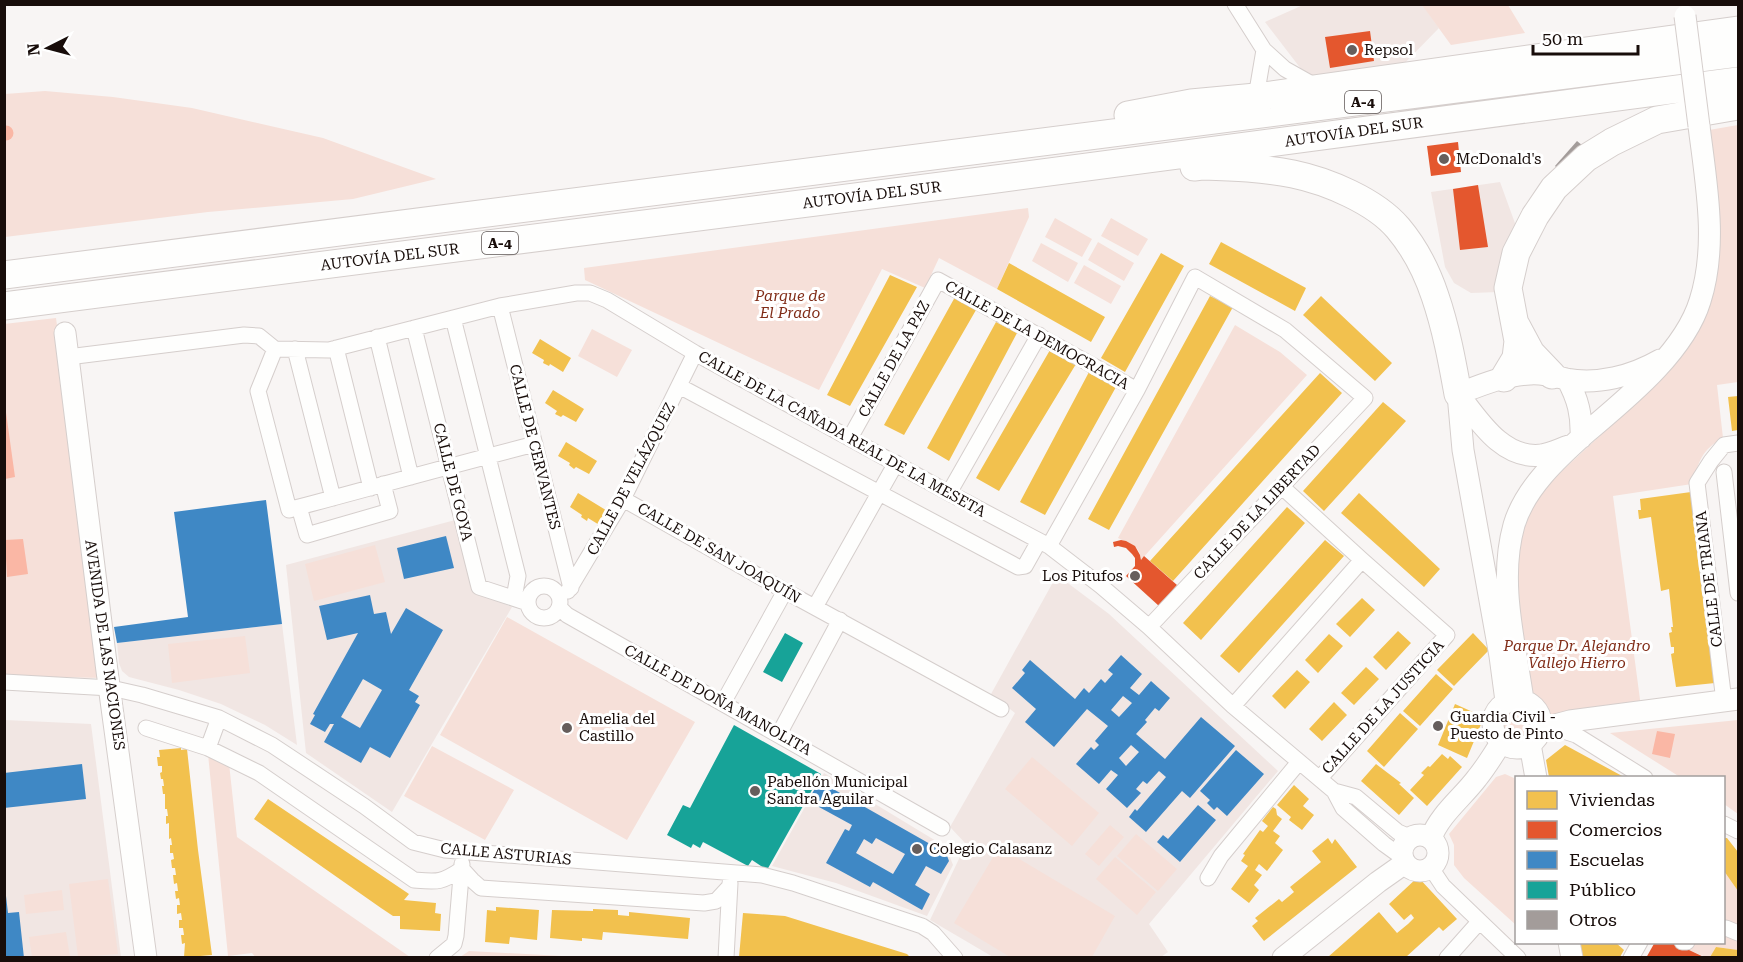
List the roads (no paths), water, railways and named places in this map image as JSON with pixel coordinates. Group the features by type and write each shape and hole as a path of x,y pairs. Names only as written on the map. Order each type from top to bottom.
{"highway":[{"path":"1647,42 1738,24"},
{"path":"987,148 1024,133 1191,104 1738,30"},
{"name":"AUTOVÍA DEL SUR","path":"4,275 1738,53"},
{"name":"AUTOVÍA DEL SUR","path":"4,306 1738,81"},
{"path":"1504,378 1516,358 1518,341 1508,288 1516,253 1535,216 1554,188 1586,158 1612,142 1657,120 1738,106"},
{"path":"996,179 1067,183 1202,166 1260,169 1296,174 1355,196 1380,212 1396,226 1416,254 1435,295 1449,347 1458,394"},
{"path":"1514,321 1531,353 1559,377"}],"main road":[{"path":"1536,776 1537,719 1507,585 1508,553 1515,522 1529,494 1549,469 1577,441 1640,388 1668,355 1685,331 1700,302 1706,272 1709,240 1708,203 1685,10"},
{"name":"AVENIDA DE LAS NACIONES","path":"65,333 146,957"},
{"path":"1458,394 1481,384 1528,374 1593,381 1620,377 1645,368 1668,355"},
{"path":"1559,377 1579,404 1582,421 1577,441"},
{"path":"1458,394 1491,435 1518,453 1542,455 1577,441"},
{"path":"1458,394 1463,450 1500,656 1537,719"},
{"path":"1537,719 1520,748 1501,743 1494,733 1492,721 1497,709 1537,719 1731,700"},
{"path":"1283,957 1378,882 1434,830 1478,778 1501,743"},
{"path":"1436,843 1438,850 1436,864 1424,871 1410,868 1412,849 1436,843"}],"street":[{"path":"1235,4 1264,50 1285,69 1317,87"},
{"path":"1256,97 1264,50"},
{"name":"CALLE DE LA LIBERTAD","path":"1137,390 1195,277 1285,330 1365,398 1149,627"},
{"name":"CALLE DE LA DEMOCRACIA","path":"938,279 1137,390"},
{"name":"CALLE DE LA PAZ","path":"850,438 938,279"},
{"name":"CALLE DE LA CAÑADA REAL DE LA MESETA","path":"276,349 329,350 500,306 576,293 590,293 606,300 695,354 949,494 1044,543 1101,586 1149,627 1233,706 1299,762 1334,791 1356,797 1398,832 1412,849"},
{"name":"CALLE DE CERVANTES","path":"500,306 571,588"},
{"path":"453,318 518,576 521,601 532,613 541,618 552,615 559,603 554,590 544,586 539,587 521,601"},
{"name":"CALLE DE GOYA","path":"414,328 478,587 521,601"},
{"path":"68,357 244,335 259,336 276,349 258,391 289,510 535,444"},
{"path":"949,494 1039,335"},
{"path":"377,337 411,477"},
{"path":"299,507 307,535 390,511 377,486 336,348"},
{"path":"296,349 333,498"},
{"name":"CALLE DE VELÁZQUEZ","path":"559,603 571,588 623,499 695,354"},
{"path":"679,386 1018,567 1025,566 1044,543 1137,390"},
{"path":"1731,471 1711,461 1724,445 1738,443"},
{"name":"CALLE DE TRIANA","path":"1711,461 1697,483 1731,700"},
{"name":"CALLE DE SAN JOAQUÍN","path":"815,608 896,463"},
{"name":"CALLE DE TRIANA","path":"1731,471 1738,594"},
{"path":"1233,706 1362,560 1281,486"},
{"name":"CALLE DE SAN JOAQUÍN","path":"623,499 815,608 1001,709"},
{"name":"CALLE DE LA JUSTICIA","path":"1320,778 1447,635 1362,560"},
{"path":"723,703 785,591"},
{"name":"CALLE DE DOÑA MANOLITA","path":"559,603 567,615 942,828"},
{"path":"779,734 840,620"},
{"name":"CALLE ASTURIAS","path":"4,682 111,688 219,718 272,746 364,806 413,842 445,850 730,880 762,875 922,926 933,933 955,957"},
{"path":"208,748 219,718"},
{"path":"1537,719 1576,735 1643,776"},
{"name":"CALLE ASTURIAS","path":"146,728 208,748 259,773 414,880 438,882 448,879 462,869 481,888 704,903 716,900 730,880"},
{"path":"1208,878 1221,856 1299,762"},
{"path":"437,957 454,944 456,936 463,851"},
{"path":"1431,868 1443,886 1518,957"},
{"path":"726,957 730,880"},
{"path":"1447,957 1479,922"},
{"path":"1631,957 1639,944"}],"place":[{"name":"Repsol","path":"1352,50"},
{"name":"McDonald's","path":"1444,159"},
{"name":"Los Pitufos","path":"1135,576"},
{"name":"Guardia Civil - Puesto de Pinto","path":"1438,726"},
{"name":"Amelia del Castillo","path":"567,728"},
{"name":"Pabellón Municipal Sandra Aguilar","path":"755,791"},
{"name":"Colegio Calasanz","path":"917,849"}],"park label":[{"name":"Parque de El Prado","path":"790,304"},
{"name":"Parque Dr. Alejandro Vallejo Hierro","path":"1577,654"}]}
